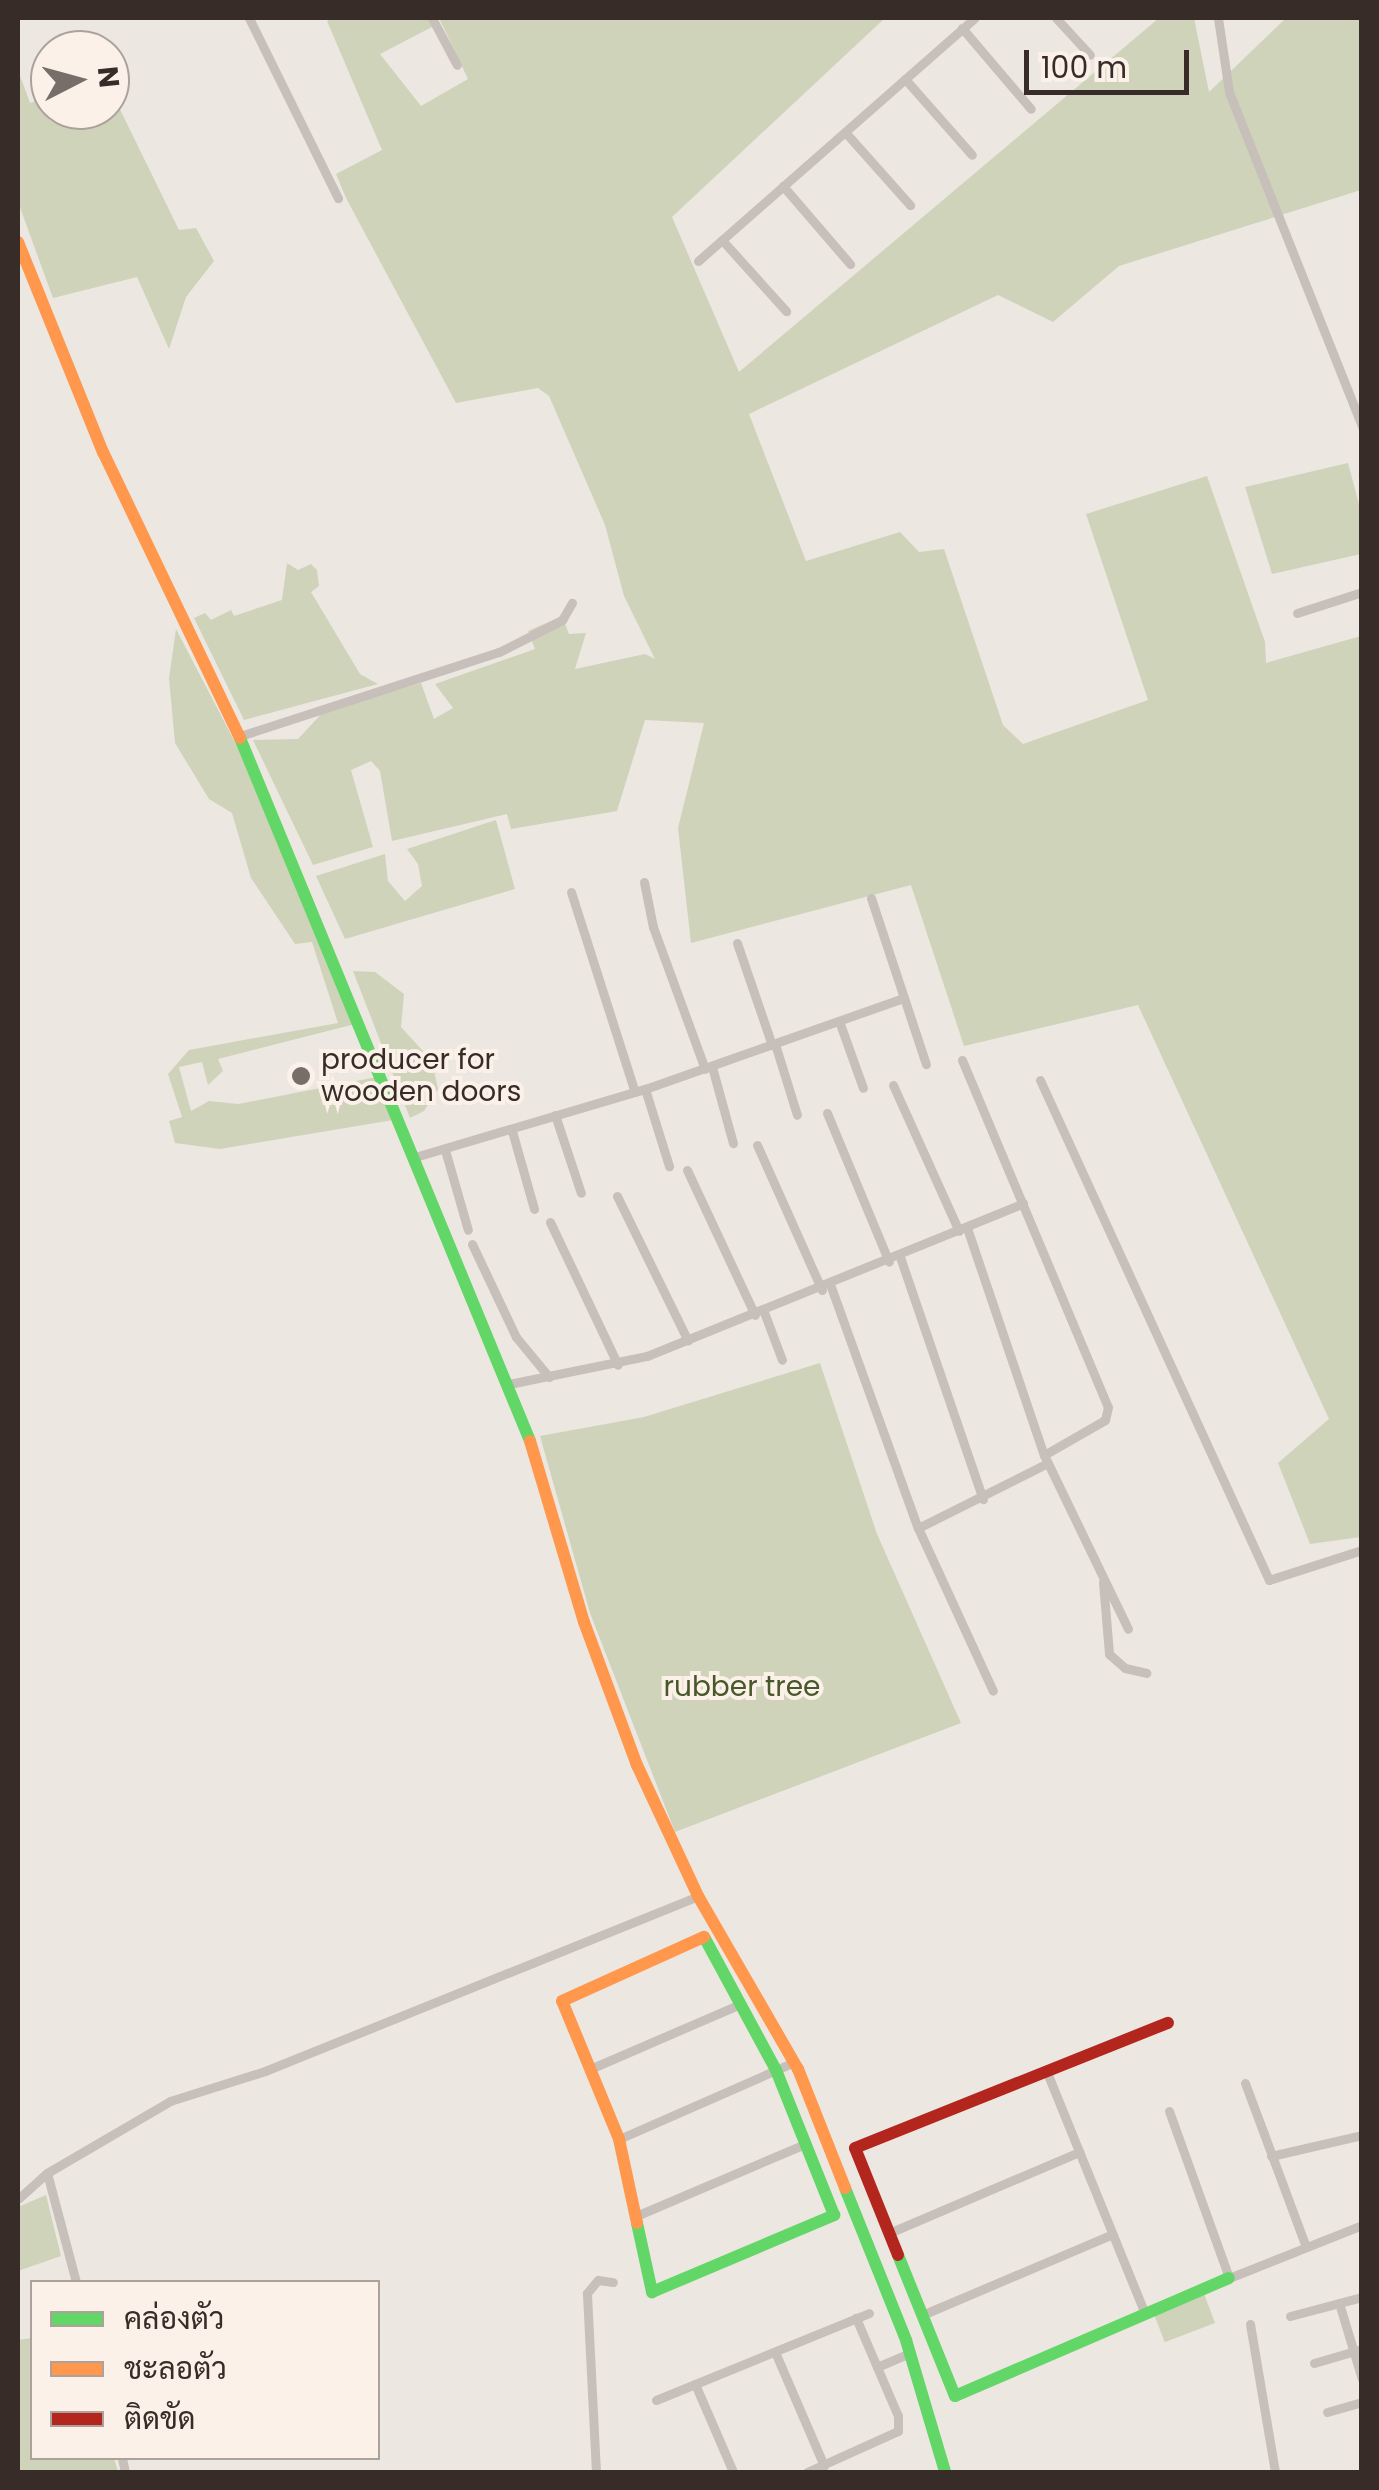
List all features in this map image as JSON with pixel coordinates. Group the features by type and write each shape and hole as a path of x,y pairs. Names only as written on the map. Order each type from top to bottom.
{"street":[{"path":"249,18 338,198"},
{"path":"432,18 457,65"},
{"path":"698,262 975,18"},
{"path":"1056,18 1090,55"},
{"path":"1218,18 1229,92 1362,426"},
{"path":"962,28 1031,108"},
{"path":"904,80 972,155"},
{"path":"845,132 910,205"},
{"path":"783,186 850,264"},
{"path":"722,240 786,310"},
{"path":"18,242 118,486 240,736 509,1384 590,1640 637,1764 698,1896 794,2062 910,2354 945,2472"},
{"path":"1297,613 1362,592"},
{"path":"240,736 499,652 562,620 572,603"},
{"path":"644,882 652,926 708,1068 732,1142"},
{"path":"571,892 668,1166"},
{"path":"871,898 926,1064"},
{"path":"737,943 797,1115"},
{"path":"414,1157 512,1131 708,1068 903,998"},
{"path":"840,1021 863,1088"},
{"path":"918,1528 983,1499 1104,1420 1108,1411 962,1060"},
{"path":"1040,1080 1268,1580 1362,1550"},
{"path":"893,1084 963,1229 1046,1459 1128,1629"},
{"path":"827,1112 895,1259 983,1499"},
{"path":"556,1114 581,1193"},
{"path":"512,1131 534,1209"},
{"path":"757,1145 826,1288 918,1528 993,1691"},
{"path":"445,1150 468,1230"},
{"path":"687,1170 782,1360"},
{"path":"618,1196 688,1341"},
{"path":"509,1384 618,1365 688,1341 826,1288 1023,1204"},
{"path":"550,1222 618,1365"},
{"path":"472,1244 516,1337 549,1377"},
{"path":"1102,1574 1110,1654 1125,1668 1146,1673"},
{"path":"18,2199 47,2173 170,2102 355,2036 698,1896"},
{"path":"704,1937 776,2070 834,2215 652,2292 619,2139 590,2069 562,2001 704,1937"},
{"path":"590,2069 740,2004"},
{"path":"1168,2022 855,2148 955,2396 1362,2225"},
{"path":"619,2139 794,2062"},
{"path":"1046,2070 1145,2314"},
{"path":"1246,2084 1306,2247"},
{"path":"1169,2110 1230,2278"},
{"path":"1271,2156 1362,2136"},
{"path":"636,2216 805,2144"},
{"path":"889,2233 1079,2152"},
{"path":"47,2173 75,2280"},
{"path":"922,2315 1112,2234"},
{"path":"596,2472 587,2294 598,2280 612,2282"},
{"path":"1290,2316 1362,2296"},
{"path":"1339,2303 1358,2350 1362,2379"},
{"path":"656,2400 869,2313"},
{"path":"807,2472 898,2431 878,2368 856,2318"},
{"path":"1250,2324 1275,2472"},
{"path":"1314,2362 1358,2350"},
{"path":"775,2352 824,2466"},
{"path":"878,2368 910,2354"},
{"path":"696,2384 733,2472"},
{"path":"1326,2412 1362,2402"}],"green space":[{"path":"429,18 434,26 380,54 421,106 468,79 439,18 885,18 672,217 739,372 1159,18 1194,18 1209,92 1286,18 1361,18 1361,190 1119,266 1053,322 998,295 749,414 806,561 900,532 919,552 944,549 1003,725 1023,744 1148,700 1086,514 1207,476 1265,642 1266,663 1361,636 1361,1537 1310,1544 1278,1463 1329,1419 1138,1005 964,1046 911,885 691,943 678,828 704,723 645,720 617,811 511,829 507,814 392,841 380,771 371,761 351,770 373,847 313,865 253,740 298,739 324,711 421,683 434,719 453,708 435,684 535,649 528,631 562,616 569,634 586,633 575,669 645,654 655,659 624,596 605,525 549,396 538,388 456,403 346,198 336,174 382,150 327,21"},
{"path":"18,70 30,103 30,130 130,130 179,230 196,228 214,261 186,297 169,349 137,277 53,298 18,202"},
{"path":"1348,463 1361,512 1361,554 1272,574 1245,487"},
{"path":"287,563 298,570 311,564 317,570 319,586 311,592 360,674 378,684 244,720 194,618 205,613 211,620 231,610 234,616 282,600"},
{"path":"176,629 238,748 355,1024 218,1059 223,1071 208,1085 202,1062 179,1067 191,1111 209,1101 238,1104 377,1077 393,1120 220,1149 175,1143 169,1121 182,1117 168,1074 189,1050 338,1023 312,942 295,944 251,878 232,813 209,799 175,743 169,678"},
{"path":"496,820 515,889 345,939 316,876 385,854 388,881 405,901 422,886 418,864 407,849"},
{"path":"353,971 375,972 404,994 401,1027 432,1061 438,1089 424,1111 410,1118"},
{"name":"rubber tree","path":"820,1363 877,1534 961,1723 675,1832 590,1613 540,1436 644,1417"},
{"path":"46,2195 61,2256 18,2271 18,2207"},
{"path":"1204,2294 1215,2323 1165,2342 1154,2313"},
{"path":"30,2338 30,2460 115,2460 118,2472 18,2472 18,2340"}],"traffic: fast":[{"path":"240,738 530,1441"},
{"path":"637,2223 652,2292 834,2215 776,2070 704,1937"},
{"path":"845,2188 906,2340 945,2472"},
{"path":"898,2255 955,2396 1229,2278"}],"traffic: slow":[{"path":"18,242 103,452 240,738"},
{"path":"530,1441 584,1622 637,1765 698,1896 798,2069 845,2188"},
{"path":"637,2223 619,2139 562,2001 704,1937"}],"traffic: jam":[{"path":"898,2255 855,2148 1168,2023"}],"place":[{"name":"producer for wooden doors","path":"301,1076"}]}
